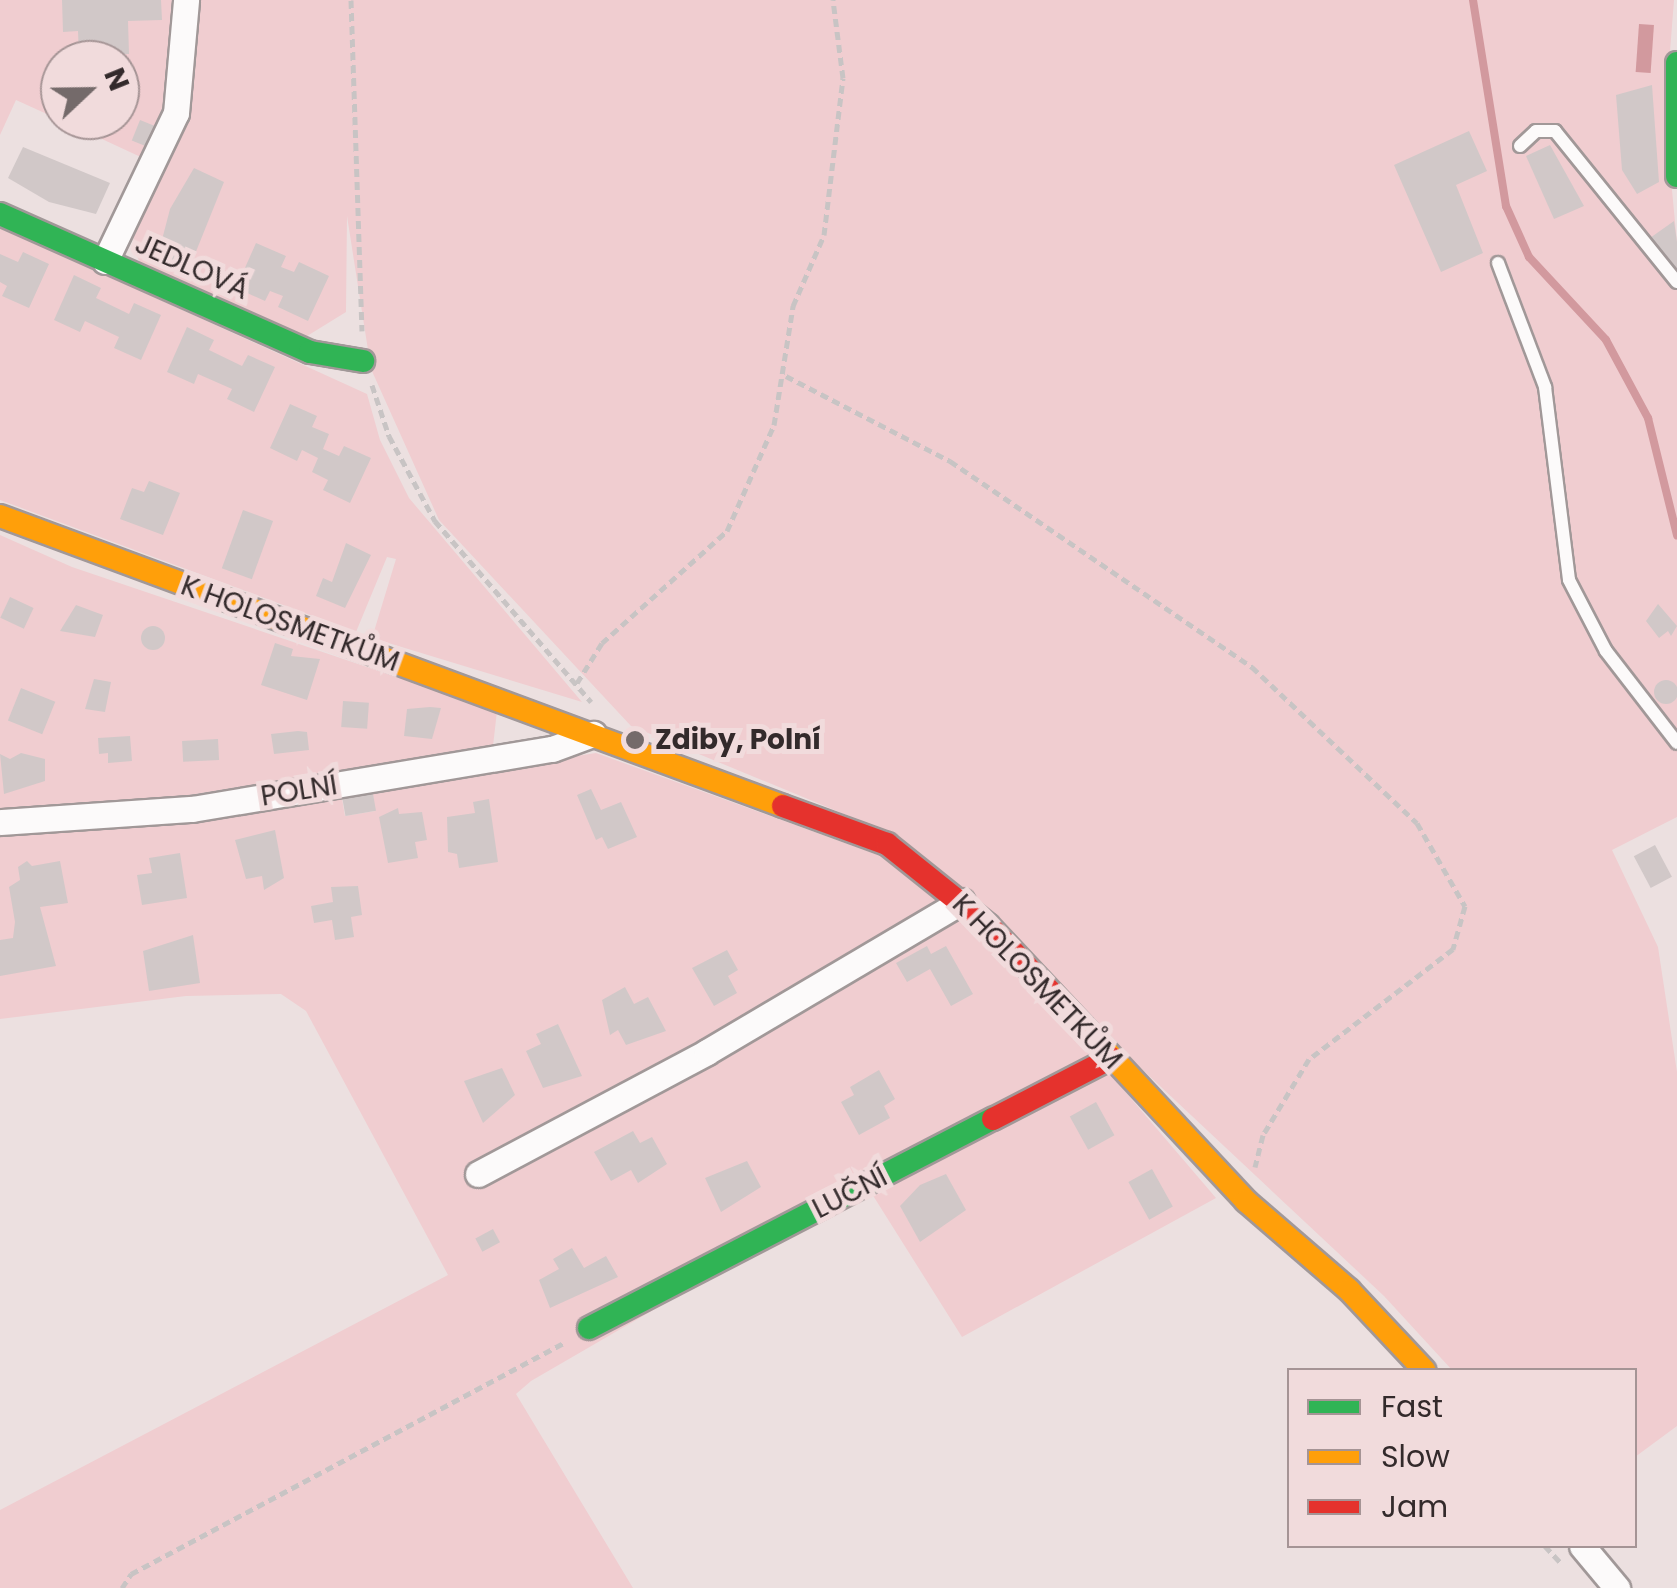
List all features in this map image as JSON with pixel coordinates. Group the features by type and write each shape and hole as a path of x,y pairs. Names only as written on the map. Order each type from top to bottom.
{"street":[{"path":"105,261 176,113 186,0"},
{"path":"1677,63 1677,176"},
{"name":"JEDLOVÁ","path":"0,214 310,352 363,361"},
{"name":"K HOLOSMETKŮM","path":"0,516 873,838 962,901 1246,1201 1349,1290 1422,1368"},
{"name":"POLNÍ","path":"0,822 192,808 552,750 593,734"},
{"path":"478,1174 707,1052 962,901"},
{"name":"LUČNÍ","path":"589,1328 1111,1058"},
{"path":"1584,1548 1617,1588"}],"lane":[{"path":"1520,146 1536,130 1555,131 1677,282"},
{"path":"1498,263 1545,387 1570,580 1606,650 1677,743"}],"path":[{"path":"351,0 363,361 389,436 435,521 577,683 596,709 593,734"},
{"path":"577,683 602,644 728,531 774,425 786,376 793,306 824,235 843,78 832,0"},
{"path":"786,376 950,461 1252,667 1417,824 1465,906 1453,949 1309,1060 1263,1136 1246,1201"},
{"path":"122,1588 132,1574 589,1328"}],"shaded area":[{"path":"0,0 174,0 170,86 145,159 104,140 140,140 140,40 40,40 40,111 16,100 0,135"},
{"path":"195,0 1674,0 1665,116 1677,243 1677,817 1612,850 1658,947 1677,1072 1677,1426 1637,1456 1637,1368 1450,1368 1384,1296 890,833 631,726 439,520 371,369 347,216 346,312 299,341 142,266 133,249 134,232 186,104"},
{"path":"1639,24 1654,25 1651,73 1636,72"},
{"path":"0,227 367,394 380,440 409,498 582,702 372,638 396,559 387,557 356,632 0,500"},
{"path":"0,535 72,567 497,711 493,746 159,800 0,810"},
{"path":"596,753 895,861 941,893 1069,1026 1216,1198 962,1337 867,1186 531,1381 516,1394 633,1588 0,1588 0,1510 448,1275 306,1011 281,994 186,996 0,1019 0,834 150,825 341,793 345,816 375,811 372,788"}],"building":[{"path":"62,0 161,0 162,20 128,21 129,40 78,40 78,31 63,32"},
{"path":"1652,85 1659,182 1637,194 1622,170 1616,95"},
{"path":"140,120 157,127 148,147 132,140 140,140"},
{"path":"1469,131 1487,171 1456,185 1483,253 1441,272 1394,165"},
{"path":"1550,145 1584,206 1554,219 1526,156"},
{"path":"23,147 110,183 96,214 49,202 8,178"},
{"path":"194,168 224,182 189,269 158,255 170,209"},
{"path":"1674,221 1677,242 1677,270 1650,238"},
{"path":"256,243 286,256 281,267 294,272 299,262 329,276 308,321 278,307 283,296 270,291 265,301 236,288"},
{"path":"23,252 49,264 29,308 2,296 7,286 0,282 0,254 18,262"},
{"path":"74,275 101,288 96,298 129,314 134,303 161,315 141,360 114,348 119,337 85,321 80,332 54,320"},
{"path":"187,327 214,340 209,350 242,366 248,355 275,367 254,412 227,399 232,389 198,374 194,384 167,372"},
{"path":"290,404 317,416 312,427 329,434 323,449 339,456 344,446 371,458 350,503 323,490 328,480 312,472 318,458 302,450 297,461 270,448"},
{"path":"149,481 180,493 163,535 120,519 132,488 144,492"},
{"path":"243,510 273,521 252,579 222,568"},
{"path":"346,543 371,555 345,608 316,596 323,578 332,582"},
{"path":"10,597 34,608 24,629 0,618"},
{"path":"1658,604 1677,626 1671,636 1668,631 1659,638 1646,621"},
{"path":"76,605 103,615 95,637 60,631"},
{"path":"153,626 162,629 162,647 153,650 144,647 141,638 144,629"},
{"path":"275,643 293,649 291,656 320,659 307,700 261,685"},
{"path":"94,679 111,682 105,712 85,709"},
{"path":"1666,680 1678,692 1666,704 1654,692"},
{"path":"21,688 55,702 42,734 8,720"},
{"path":"343,701 369,703 367,729 341,727"},
{"path":"441,708 432,739 404,736 407,709"},
{"path":"307,732 309,750 274,754 271,734"},
{"path":"130,736 132,761 108,763 108,753 99,754 98,738"},
{"path":"218,739 219,760 183,762 182,741"},
{"path":"21,753 45,759 45,781 4,794 0,754 10,759"},
{"path":"372,788 376,811 345,816 341,793"},
{"path":"591,789 601,810 621,802 637,837 608,849 602,837 596,840 577,795"},
{"path":"489,799 498,862 459,868 457,854 448,852 447,817 475,813 473,802"},
{"path":"398,808 399,814 422,812 427,840 415,842 418,858 388,863 379,817"},
{"path":"275,830 284,878 264,890 262,876 246,879 235,840"},
{"path":"1655,845 1672,877 1651,888 1634,856"},
{"path":"180,853 187,898 142,905 137,875 152,873 149,858"},
{"path":"27,861 32,866 60,861 68,903 40,907 56,966 0,976 0,940 13,938 15,922 9,887 20,880 18,867"},
{"path":"358,886 362,915 351,917 354,937 335,940 332,920 314,923 311,906 333,902 331,887"},
{"path":"193,935 200,983 149,991 143,951"},
{"path":"927,946 931,954 946,946 973,994 951,1006 930,969 907,982 896,963"},
{"path":"727,950 738,970 728,976 737,993 714,1006 692,968"},
{"path":"625,987 634,1004 648,997 666,1031 626,1045 618,1030 610,1035 602,1000"},
{"path":"558,1024 582,1076 543,1088 526,1051 541,1044 536,1034"},
{"path":"502,1068 515,1095 483,1123 464,1081"},
{"path":"879,1070 895,1099 884,1106 890,1118 859,1135 841,1102 854,1095 850,1087"},
{"path":"1096,1102 1114,1135 1088,1150 1070,1117"},
{"path":"633,1131 640,1143 652,1137 667,1164 638,1183 631,1170 611,1181 594,1152"},
{"path":"747,1161 761,1187 721,1212 705,1178"},
{"path":"1152,1169 1173,1207 1149,1220 1128,1182"},
{"path":"946,1174 966,1210 920,1242 900,1206 920,1185"},
{"path":"493,1229 500,1242 482,1252 475,1238"},
{"path":"572,1248 584,1268 606,1256 618,1277 550,1308 539,1280 559,1269 553,1259"}],"waterway":[{"path":"1473,0 1506,206 1529,257 1606,340 1648,418 1677,535"}],"traffic: fast":[{"path":"1677,63 1677,176"},
{"path":"0,214 310,352 363,361"},
{"path":"589,1328 993,1119"}],"traffic: slow":[{"path":"0,516 783,806"},
{"path":"1096,1040 1246,1201 1349,1290 1422,1368"}],"traffic: jam":[{"path":"783,806 887,844 988,925 1096,1040"},
{"path":"993,1119 1111,1058"}],"place":[{"name":"Zdiby, Polní","path":"635,740"}]}
